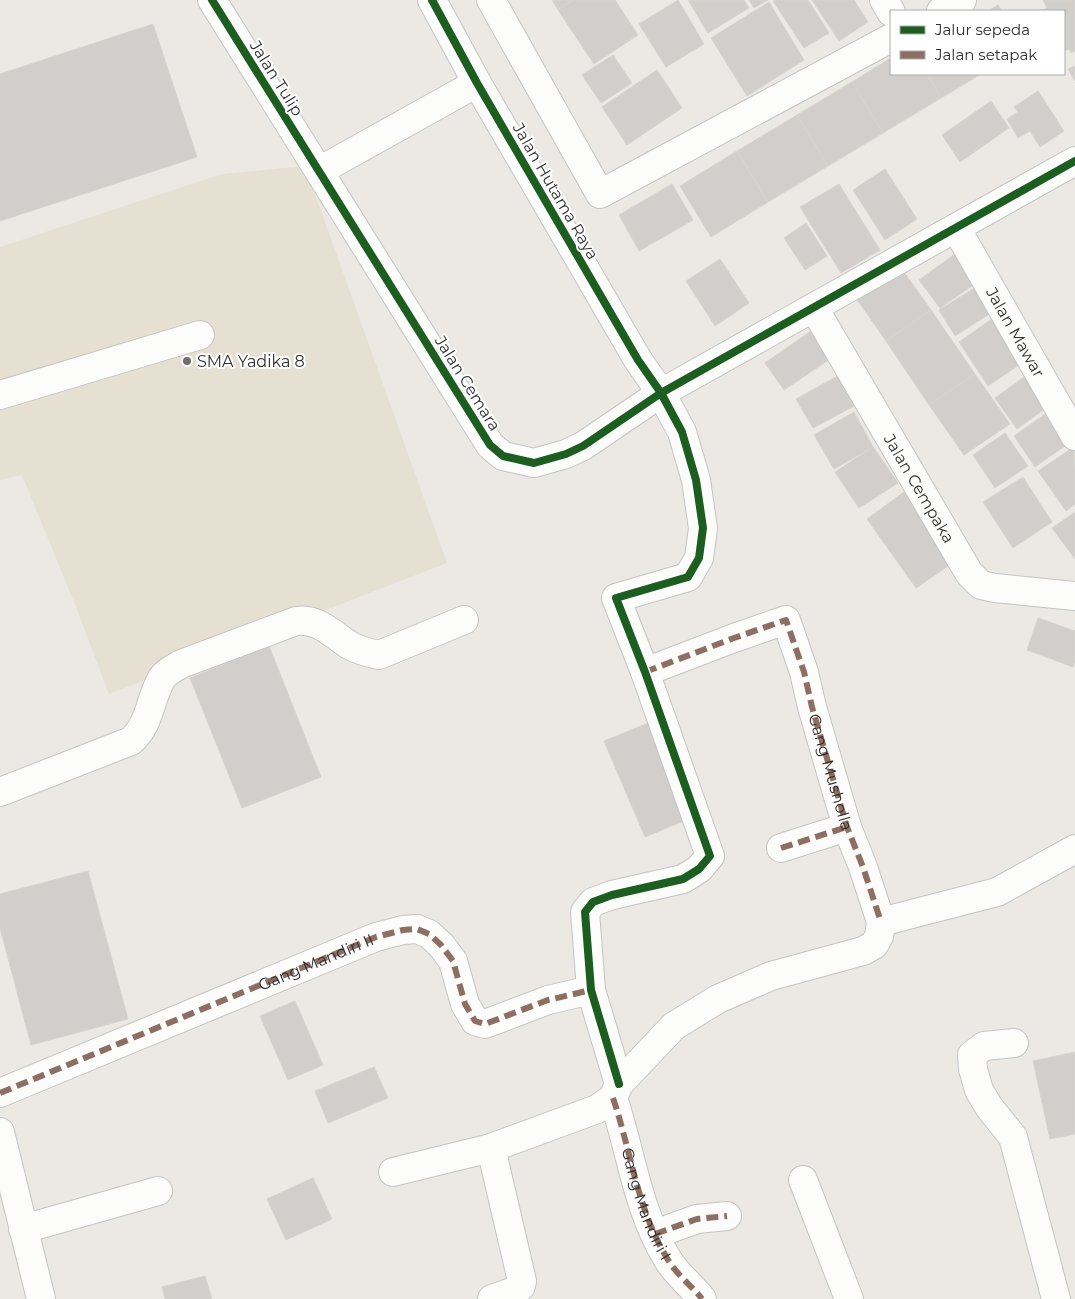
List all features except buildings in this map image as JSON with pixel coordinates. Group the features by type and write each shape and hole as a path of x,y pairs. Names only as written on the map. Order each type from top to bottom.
{"street":[{"name":"Jalan Tulip","path":"212,0 319,171"},
{"name":"Jalan Hutama Raya","path":"432,0 477,83 682,432 696,480 702,528 699,558 688,577 616,598 645,672"},
{"path":"491,0 600,194 890,39"},
{"path":"943,10 962,0"},
{"path":"319,171 477,83"},
{"name":"Jalan Cemara","path":"319,171 490,445 503,456 534,463 566,454 584,446 661,394 1075,161"},
{"name":"Jalan Mawar","path":"956,228 1075,436"},
{"name":"Jalan Cempaka","path":"814,308 968,573 981,585 1075,596"},
{"path":"0,395 200,335"},
{"path":"0,792 131,741 142,728 162,678 171,670 181,664 287,624 302,620 322,624 350,646 379,655 464,620"},
{"name":"Gang Musholla","path":"645,672 786,620 804,672 812,707 847,827 863,867 881,922"},
{"name":"Gang Mandiri I","path":"645,672 710,856 699,870 682,879 612,895 593,902 585,912 591,990 637,1188 667,1260 702,1299"},
{"path":"781,848 847,827"},
{"path":"393,1172 491,1148 597,1109 616,1091 674,1026 718,999 771,976 862,951 874,945 879,936 881,922 998,892 1075,849"},
{"name":"Gang Mandiri II","path":"0,1093 376,938 403,930 417,929 429,934 441,945 453,961 465,1004 476,1021 485,1024 548,1000 591,990"},
{"path":"1014,1043 984,1046 972,1055 973,1069 979,1090 989,1107 1013,1137 1057,1295"},
{"path":"0,1132 41,1299"},
{"path":"491,1148 522,1281 521,1286 517,1290 492,1299"},
{"path":"803,1180 849,1299"},
{"path":"23,1229 158,1191"},
{"path":"655,1234 697,1219 727,1216"}],"shaded area":[{"name":"SMA Yadika 8","path":"305,166 447,563 109,694 22,475 0,480 0,247 222,174"}],"marked path":[{"path":"645,672 786,620 804,672 812,707 847,827 863,867 881,922"},
{"path":"781,848 847,827"},
{"path":"0,1093 376,937 403,930 417,929 429,934 441,945 453,961 465,1004 475,1021 485,1024 548,1000 591,990"},
{"path":"613,1098 648,1220 674,1269 702,1299"},
{"path":"655,1234 697,1219 727,1216"}],"cycle path":[{"path":"212,0 490,445 503,456 534,463 566,454 583,446 661,393 1075,161"},
{"path":"432,0 477,83 638,360 661,393 682,432 696,480 703,528 699,558 688,577 616,598 645,672 710,856 699,869 683,879 612,895 593,902 585,912 591,990 619,1084"}],"place":[{"name":"SMA Yadika 8","path":"187,361"}]}
